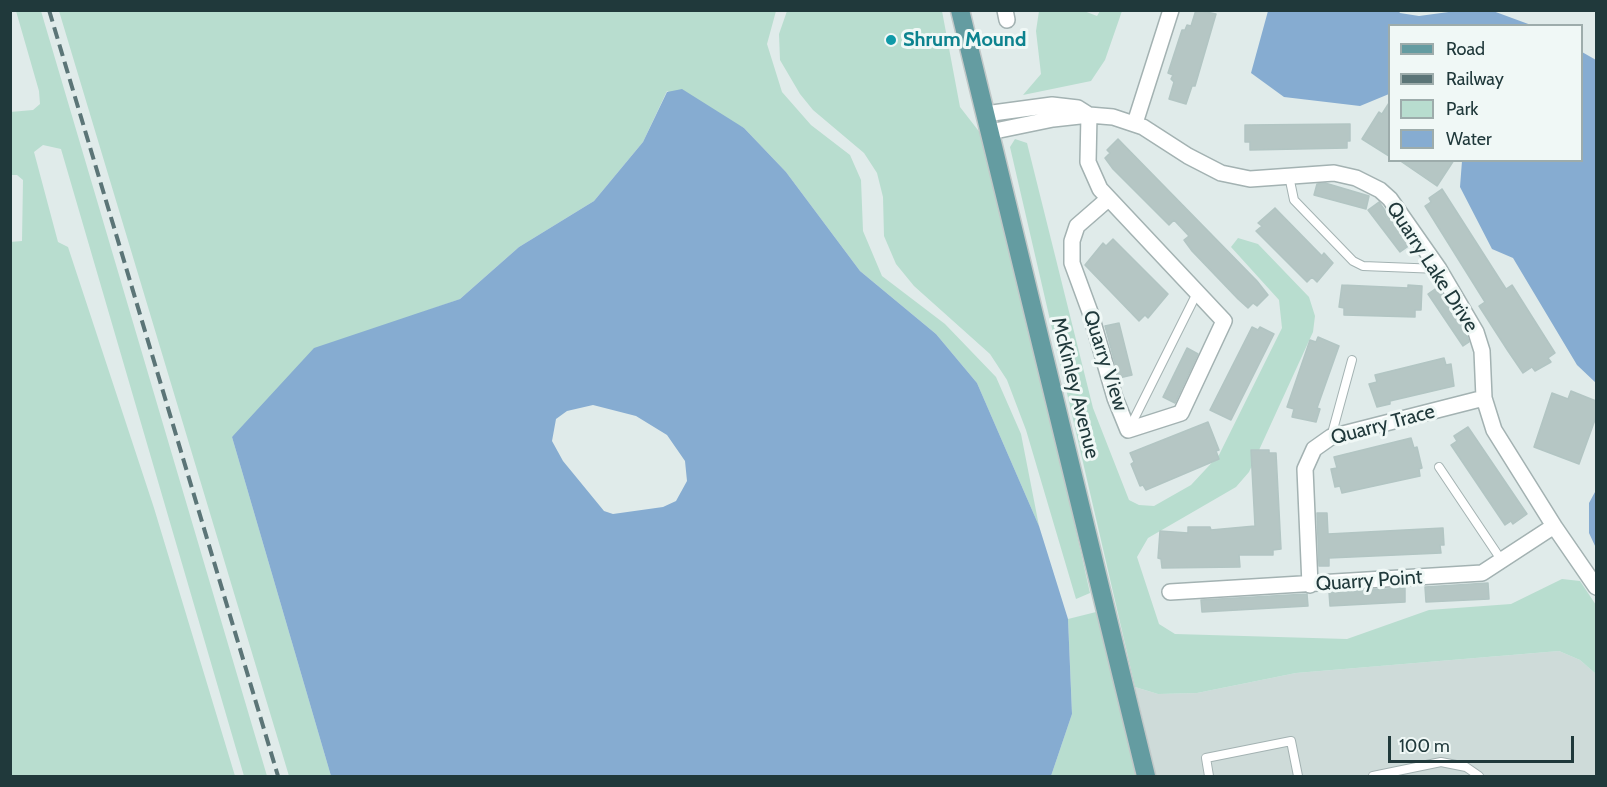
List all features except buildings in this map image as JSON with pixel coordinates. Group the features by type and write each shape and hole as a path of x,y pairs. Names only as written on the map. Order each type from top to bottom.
{"main road":[{"name":"McKinley Avenue","path":"960,10 1146,777"}],"street":[{"path":"1136,123 1171,10"},
{"name":"Quarry Lake Drive","path":"988,123 1078,108 1089,115 1113,117 1136,123 1221,173 1250,179 1334,173 1356,178 1380,190 1390,199 1438,269 1480,342 1484,398 1494,430 1554,526 1596,587"},
{"name":"Quarry View","path":"1089,115 1088,162 1092,174 1108,199 1224,321 1181,413 1128,430 1115,398 1072,263 1072,241 1077,226 1108,199"},
{"name":"Quarry Trace","path":"1310,585 1305,469 1314,449 1331,437 1484,398"},
{"name":"Quarry Point","path":"1170,592 1482,573 1554,526"}],"lane":[{"path":"1289,176 1294,200 1353,261 1363,266 1438,269"},
{"path":"1128,430 1197,292"},
{"path":"1331,437 1352,360"},
{"path":"1439,467 1502,561"},
{"path":"1209,777 1206,758 1291,741 1298,777"},
{"path":"1372,777 1441,762 1466,767 1479,777"}],"shaded area":[{"path":"1559,651 1580,660 1596,674 1596,776 1156,776 1135,687 1158,694 1197,693 1296,673"}],"green space":[{"path":"16,11 41,11 267,776 244,776 61,149 43,145 34,152 58,242 68,247 154,508 235,776 11,776 10,242 22,241 23,180 17,175 11,175 10,112 33,110 40,104 39,91"},
{"path":"59,11 776,11 767,44 782,92 811,125 850,155 861,180 863,231 882,276 945,324 996,377 1021,434 1039,526 977,383 936,334 860,271 786,172 744,128 667,91 643,142 594,201 519,247 460,299 395,322 232,437 331,776 289,776"},
{"path":"787,11 942,11 960,107 981,134 1043,383 1090,593 1076,599 1026,430 1007,380 990,354 914,286 896,264 884,236 883,197 877,173 864,153 813,110 800,94 780,60 779,34"},
{"path":"1039,11 1084,11 1097,16 1100,11 1122,11 1105,60 1091,81 1023,95 1041,74 1036,31"},
{"path":"1015,139 1027,143 1093,408 1129,500 1139,505 1154,506 1191,485 1219,455 1282,328 1279,300 1231,247 1238,238 1258,244 1309,297 1315,316 1313,332 1249,472 1236,487 1148,538 1137,557 1159,624 1175,634 1347,639 1429,610 1511,604 1562,579 1580,581 1596,605 1596,674 1580,660 1559,651 1296,673 1197,693 1158,694 1135,687 1010,147"},
{"path":"1096,612 1137,776 1051,776 1072,714 1068,619"}],"water":[{"path":"1398,10 1400,13 1419,16 1456,11 1493,11 1528,24 1388,24 1388,94 1360,106 1284,97 1251,73 1268,11"},
{"path":"1583,53 1596,60 1596,383 1577,365 1513,258 1492,249 1460,187 1462,162 1583,162"},
{"path":"682,89 744,128 786,172 860,271 936,334 977,383 1039,526 1068,619 1072,714 1051,776 331,776 232,437 314,348 460,299 519,247 594,201 643,142 667,92","holes":["593,405 636,416 667,435 685,461 687,481 676,501 663,507 613,514 604,511 563,461 552,441 556,419 567,411"]},
{"path":"1595,492 1596,548 1589,533 1589,503"}],"railway":[{"path":"49,10 278,776"}],"place":[{"name":"Shrum Mound","path":"891,40"}]}
